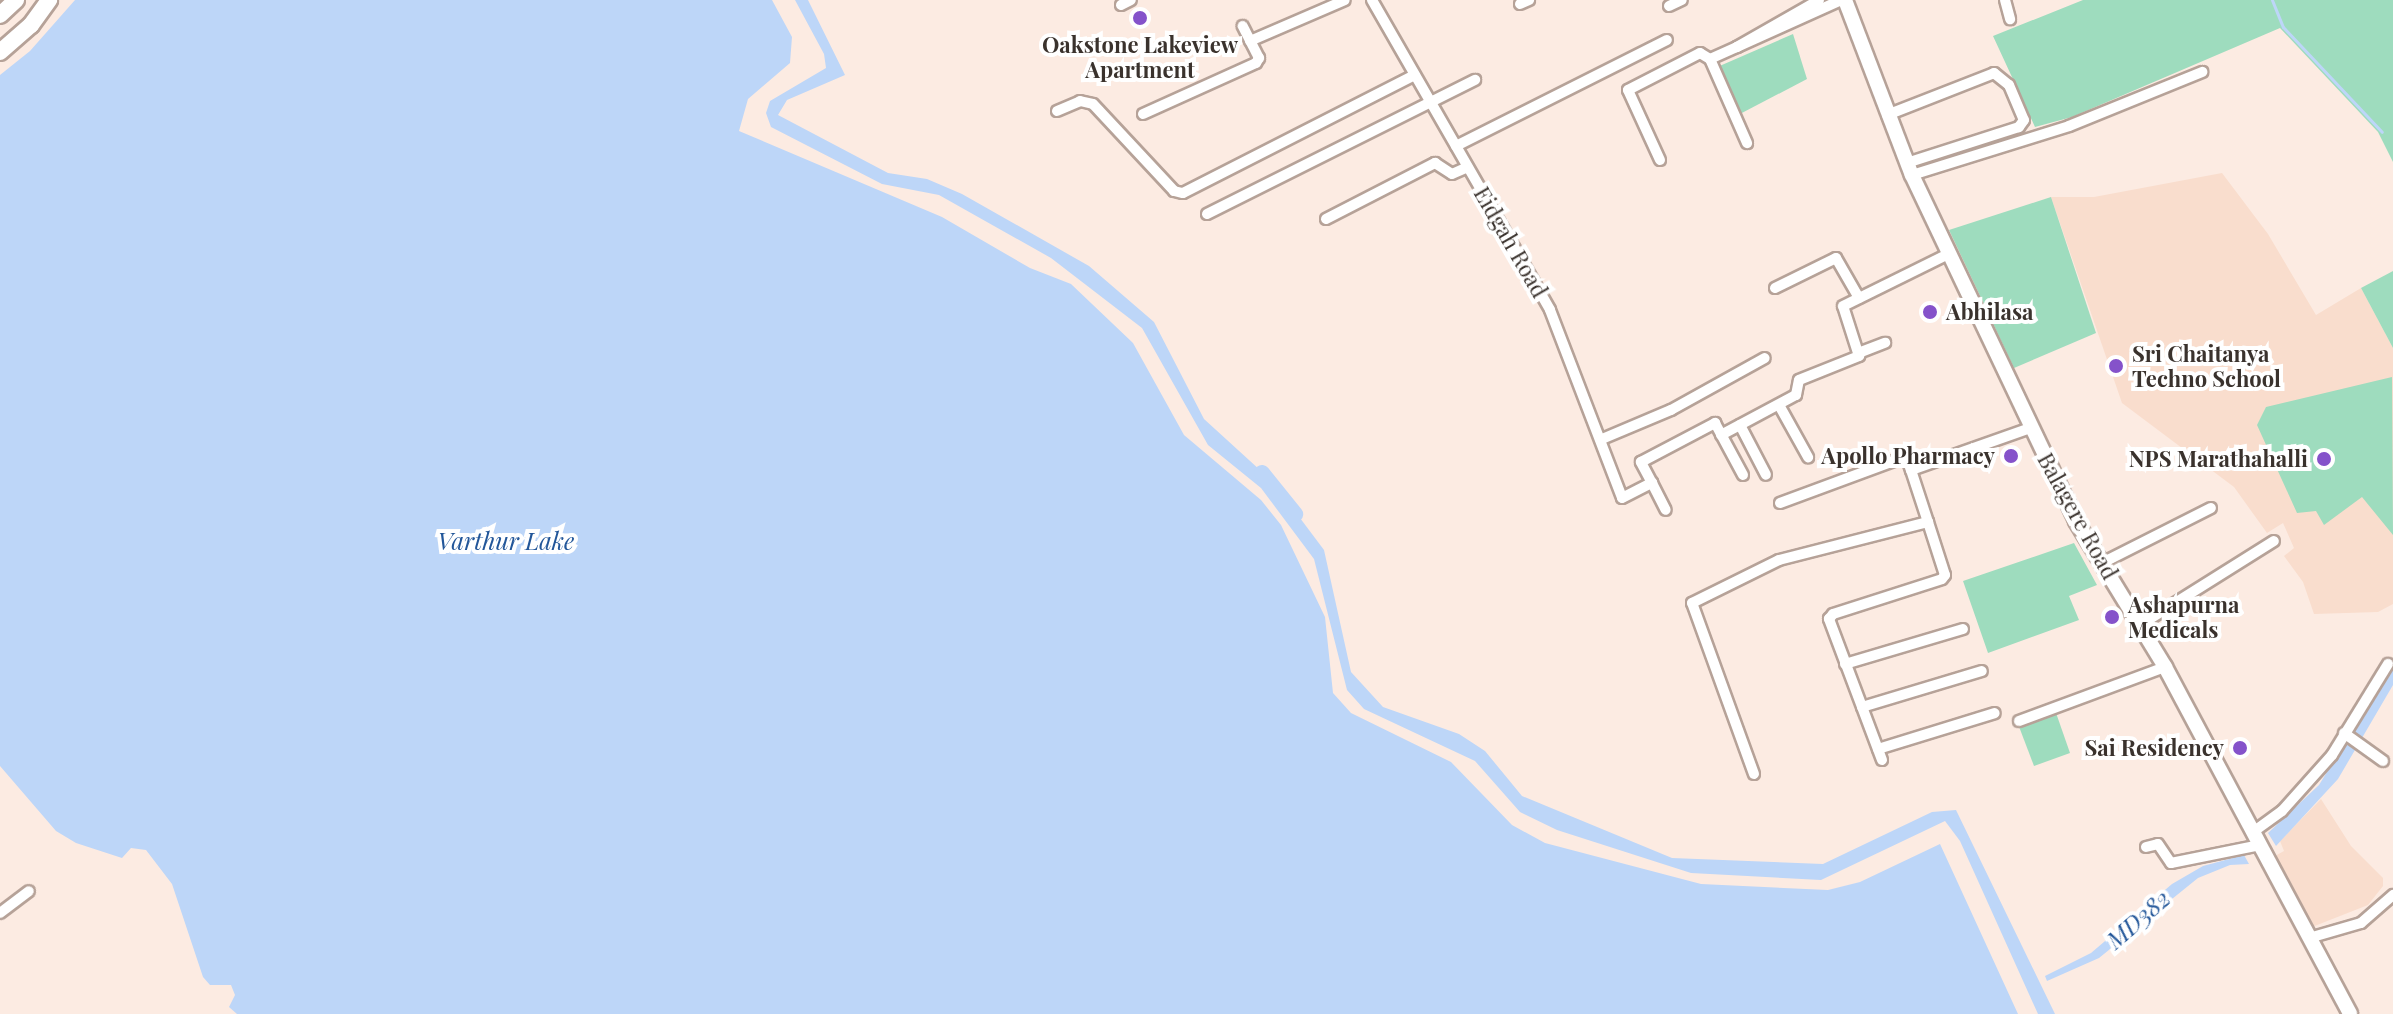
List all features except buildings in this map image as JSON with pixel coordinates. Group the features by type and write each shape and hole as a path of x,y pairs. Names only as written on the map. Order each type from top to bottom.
{"main road":[{"path":"0,15 16,0"},
{"path":"0,52 31,25 49,0"}],"street":[{"path":"1250,41 1345,0"},
{"path":"1669,6 1682,0"},
{"path":"1737,47 1819,0"},
{"path":"1710,59 1843,0"},
{"name":"Balagere Road","path":"1843,0 1909,169 2030,428 2102,563 2165,667 2350,1014"},
{"path":"2005,0 2010,19"},
{"name":"Eidgah Road","path":"1376,1 1550,310 1602,439 1622,498 1652,483"},
{"path":"1143,114 1256,63 1243,26"},
{"path":"1456,146 1667,40"},
{"path":"1660,160 1628,90 1700,53 1710,59 1747,143"},
{"path":"1909,169 2069,126 2202,72"},
{"path":"1887,115 1994,73 2003,76 2024,120 2019,127 1909,169"},
{"path":"1057,111 1080,101 1093,104 1174,191 1183,193 1415,75"},
{"path":"1207,214 1475,80"},
{"path":"1326,219 1435,163 1452,174 1468,167"},
{"path":"1861,352 1842,312 1843,306 1948,254"},
{"path":"1775,288 1836,258 1859,298"},
{"path":"1721,435 1796,395 1799,380 1885,343"},
{"path":"1602,439 1671,410 1765,358"},
{"path":"1779,405 1808,457"},
{"path":"1666,510 1641,462 1715,423 1743,475"},
{"path":"1740,425 1766,475"},
{"path":"1911,470 2030,428"},
{"path":"1780,503 1904,458 1911,470 1945,575 1931,584 1833,614 1829,623 1880,754 1995,713"},
{"path":"2102,563 2211,508"},
{"path":"1754,774 1692,603 1779,560 1928,522"},
{"path":"2140,625 2274,541"},
{"path":"1845,664 1963,629"},
{"path":"2146,847 2158,844 2171,863 2257,839 2332,755 2388,664"},
{"path":"2019,721 2165,667"},
{"path":"1862,707 1982,671"},
{"path":"2346,734 2383,761"},
{"path":"0,913 29,891"},
{"path":"2309,938 2361,923 2393,895"}],"shaded area":[{"path":"2222,173 2268,234 2316,315 2361,288 2393,348 2393,604 2378,612 2314,614 2303,582 2284,556 2294,548 2283,523 2267,533 2234,487 2122,403 2051,197 2094,197"},
{"path":"2321,799 2351,846 2383,878 2383,886 2368,905 2307,929 2273,857 2284,851 2280,841"}],"green space":[{"path":"2083,0 2393,0 2393,162 2378,132 2280,28 2072,117 2035,127 1993,36"},
{"path":"1793,34 1807,79 1738,115 1715,68"},
{"path":"2051,197 2096,333 2014,368 1949,230"},
{"path":"2393,271 2393,348 2361,288"},
{"path":"2392,377 2393,535 2362,497 2324,525 2316,511 2297,513 2257,425 2266,407"},
{"path":"2074,543 2097,585 2069,596 2079,620 1988,653 1963,581"},
{"path":"2055,710 2070,753 2034,766 2018,724"}],"water":[{"name":"Varthur Lake","path":"75,0 772,0 792,37 790,63 748,99 739,131 942,217 1030,268 1071,284 1133,343 1184,435 1261,500 1281,525 1325,617 1333,693 1351,713 1451,762 1512,825 1545,843 1701,884 1828,890 1860,882 1940,844 2018,1014 237,1014 229,1007 235,995 231,985 210,985 203,977 172,884 146,850 131,848 122,858 76,843 56,831 0,766 0,75 30,51"},
{"path":"795,0 808,0 845,75 787,100 778,115 888,173 927,179 962,194 1089,266 1154,322 1204,419 1273,482 1324,550 1351,672 1383,707 1459,734 1485,751 1522,796 1672,858 1823,864 1932,812 1956,810 2055,1014 2038,1014 1960,841 1945,821 1821,880 1691,873 1557,830 1520,812 1475,761 1364,709 1347,690 1314,559 1261,488 1208,445 1142,328 1051,258 939,195 882,184 771,127 766,113 770,101 826,68 824,54"},
{"path":"2393,664 2393,685 2338,779 2276,846 2268,833 2319,785"},
{"name":"MD382","path":"2244,855 2249,864 2230,865 2198,878 2099,958 2047,981 2045,976 2091,953 2172,884 2203,866"}],"waterway":[{"path":"2272,0 2283,27 2382,132"},
{"path":"1262,473 1295,514"}],"place":[{"name":"Oakstone Lakeview Apartment","path":"1140,18"},
{"name":"Abhilasa","path":"1930,312"},
{"name":"Sri Chaitanya Techno School","path":"2116,366"},
{"name":"Apollo Pharmacy","path":"2011,456"},
{"name":"NPS Marathahalli","path":"2324,459"},
{"name":"Ashapurna Medicals","path":"2112,617"},
{"name":"Sai Residency","path":"2240,748"}]}
